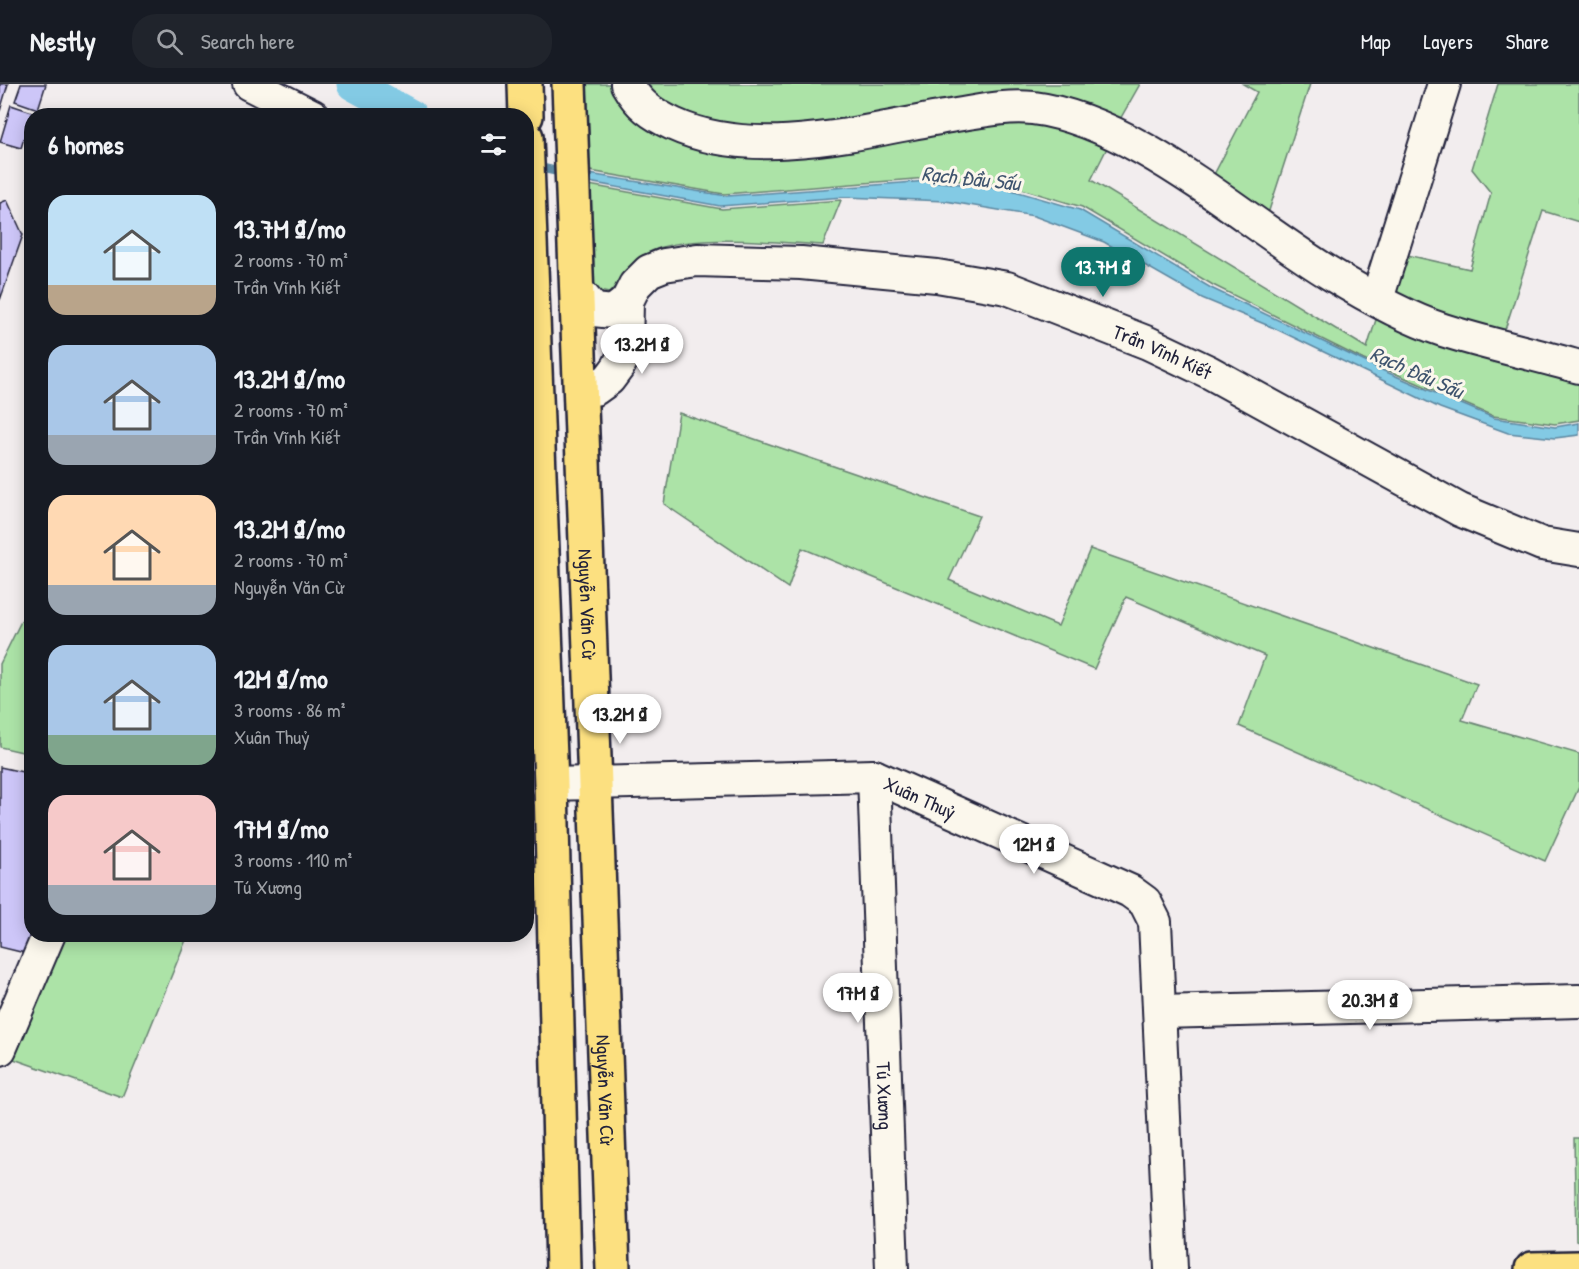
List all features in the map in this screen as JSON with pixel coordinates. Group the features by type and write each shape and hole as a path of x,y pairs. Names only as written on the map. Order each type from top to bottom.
{"main road":[{"name":"Nguyễn Văn Cừ","path":"570,96 613,1269"},
{"path":"534,462 551,784 563,1269"},
{"path":"1532,1269 1579,1268"}],"street":[{"path":"249,84 298,108"},
{"path":"627,84 649,112 694,133 724,140 820,138 1004,107 1053,112 1102,129 1144,149 1331,275 1377,299 1441,329 1579,367"},
{"path":"1377,299 1444,84"},
{"name":"Trần Vĩnh Kiết","path":"627,302 635,285 650,271 664,265 697,260 801,263 937,276 1007,288 1148,343 1209,372 1460,510 1542,544 1579,550"},
{"path":"578,291 594,310 613,312 627,302"},
{"path":"582,389 595,388 609,379 618,367 626,351 627,302"},
{"name":"Xuân Thuỷ","path":"551,784 874,776 1130,891 1145,902 1155,922 1171,1269"},
{"name":"Tú Xương","path":"874,776 892,1269"},
{"path":"0,1049 46,942"},
{"path":"1160,1012 1579,1001"}],"green space":[{"path":"587,84 618,84 707,146 1003,119 1046,118 1111,140 1091,180 1367,348 1380,307 1579,373 1579,420 1555,424 1493,416 1364,360 1213,285 1082,207 1008,185 928,178 724,194 590,171"},
{"path":"640,84 1140,84 1115,128 1059,102 820,127 733,131 665,108"},
{"path":"1243,84 1310,84 1265,223 1208,186 1257,92"},
{"path":"1498,84 1579,84 1579,222 1543,211 1502,339 1385,296 1398,253 1470,269 1491,193 1472,169"},
{"path":"589,185 722,209 841,200 823,245 732,240 684,243 663,247 648,253 632,266 609,293 599,291 592,282"},
{"path":"679,413 979,516 949,580 1058,626 1090,549 1477,684 1462,720 1579,754 1579,787 1545,861 1239,726 1265,656 1126,597 1094,669 802,548 788,588 664,504"},
{"path":"24,615 24,752 0,747 0,664"},
{"path":"54,942 185,942 122,1097 8,1057"},
{"path":"1574,1138 1579,1138 1579,1241 1576,1241"}],"water":[{"name":"Rạch Đầu Sấu","path":"589,174 727,196 928,181 1005,188 1080,210 1211,288 1384,371 1494,418 1555,427 1579,423 1579,435 1555,438 1508,433 1440,408 1274,328 1202,298 1104,242 1034,216 945,201 845,197 720,206 589,182"}],"building":[{"path":"0,84 8,84 0,111"},
{"path":"21,84 46,84 38,108 15,101"},
{"path":"11,105 24,109 24,138 21,148 0,142"},
{"path":"7,200 23,235 0,300 0,203"},
{"path":"0,767 24,772 24,942 30,942 25,953 0,947"}],"waterway":[{"path":"353,84 396,108"},
{"name":"Rạch Đầu Sấu","path":"534,166 565,173"}]}
